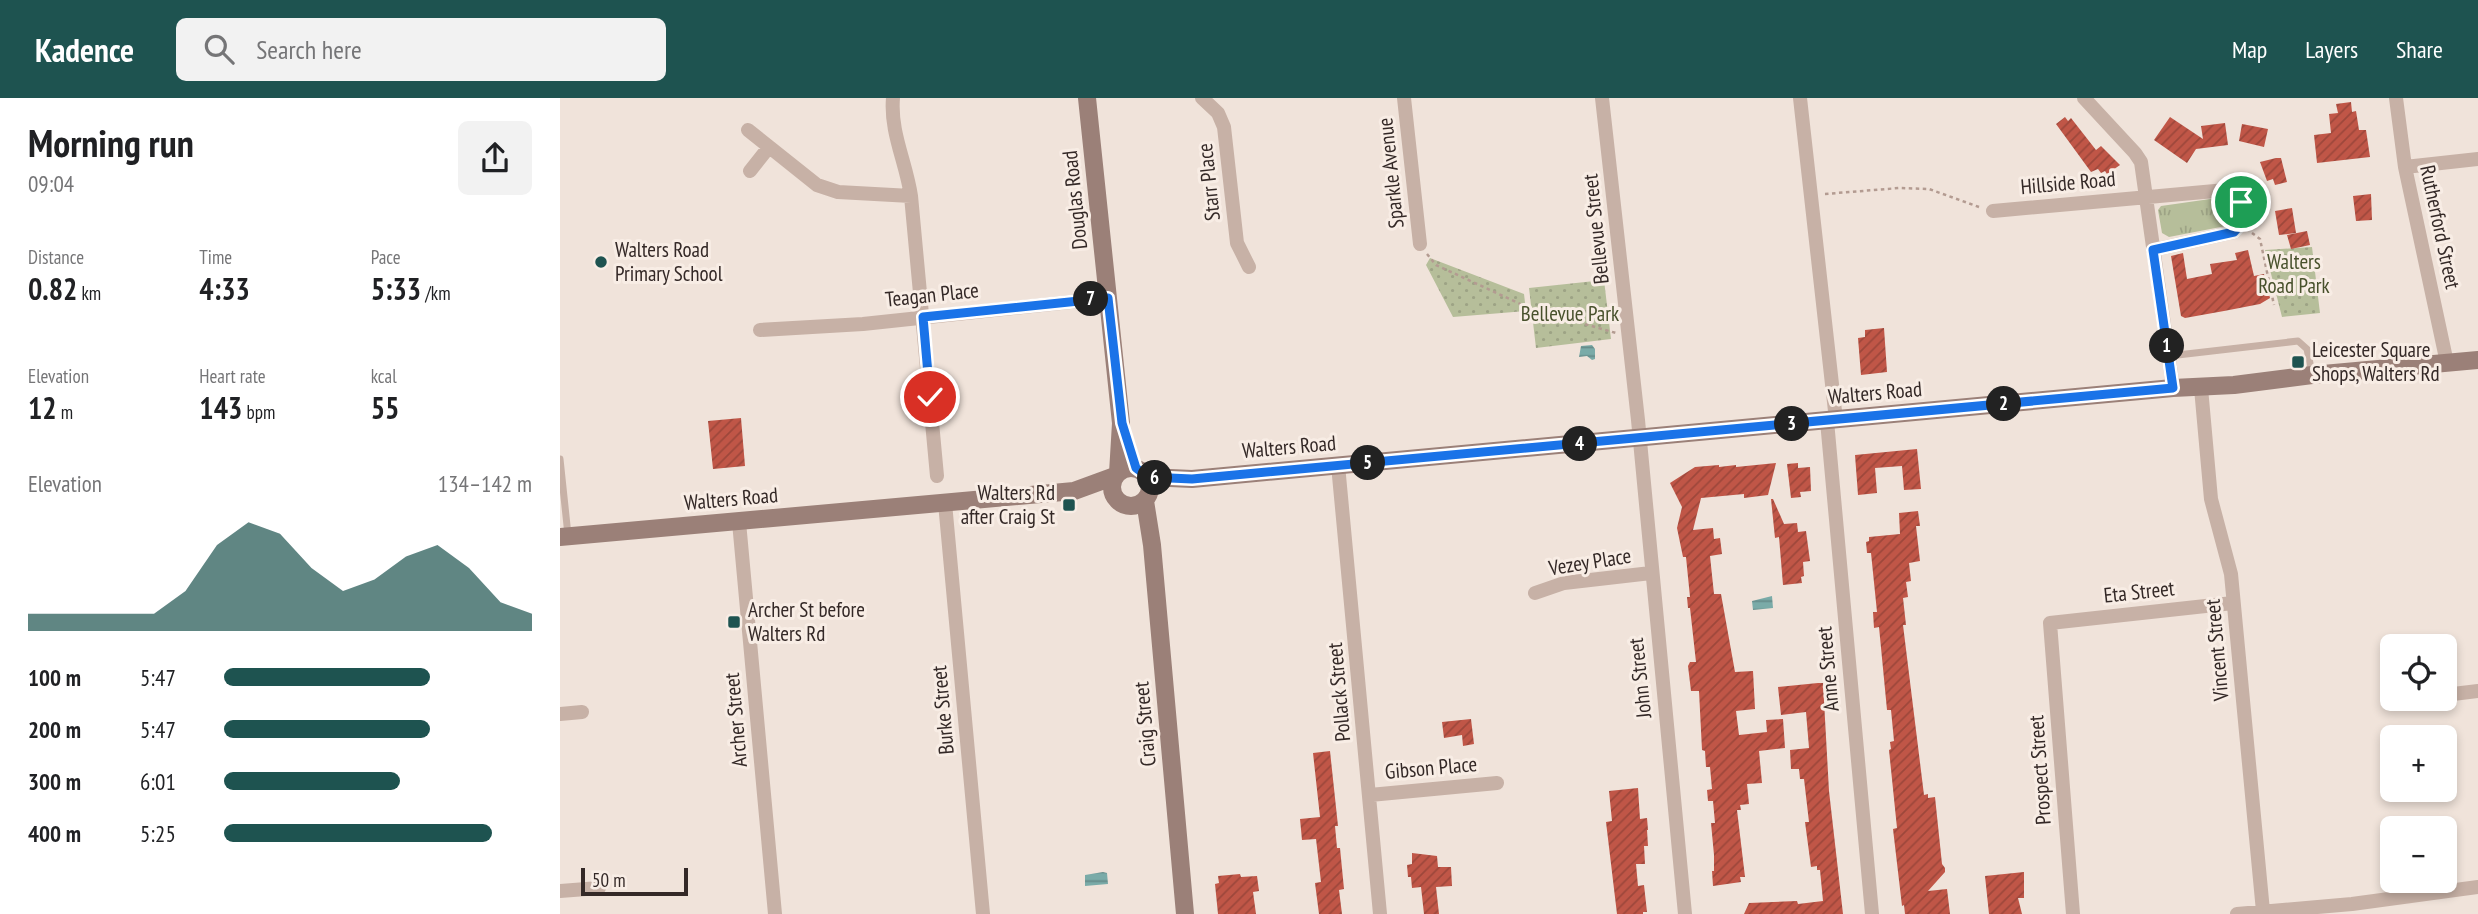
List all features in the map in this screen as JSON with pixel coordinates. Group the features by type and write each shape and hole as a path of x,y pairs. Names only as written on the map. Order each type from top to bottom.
{"main road":[{"name":"Douglas Road","path":"1087,98 1122,423 1116,474"},
{"name":"Walters Road","path":"1142,473 1192,479 2173,388 2201,388 2478,360"},
{"name":"Douglas Road","path":"1122,423 1142,473"},
{"path":"1121,502 1136,506 1146,498 1150,483 1142,473 1130,467 1116,474 1112,488 1121,502 1148,531"},
{"name":"Walters Road","path":"564,536 1074,491 1116,474"},
{"name":"Walters Road","path":"1146,498 1192,479"},
{"name":"Walters Road","path":"1074,491 1121,502"},
{"name":"Craig Street","path":"1146,498 1185,914"}],"street":[{"path":"893,98 894,131 911,196 937,476"},
{"name":"Starr Place","path":"1202,98 1219,113 1224,127 1237,243 1249,267"},
{"name":"Sparkle Avenue","path":"1404,98 1420,244"},
{"name":"Bellevue Street","path":"1602,98 1640,439"},
{"path":"1800,98 1831,420"},
{"path":"2084,98 2138,158 2142,167 2173,388"},
{"name":"Rutherford Street","path":"2396,98 2406,167 2447,363"},
{"path":"748,130 817,185 838,192 911,196"},
{"path":"750,171 769,147"},
{"path":"2406,167 2478,159"},
{"name":"Hillside Road","path":"1993,211 2231,191 2241,202 2241,224"},
{"path":"2153,250 2230,233 2241,224"},
{"name":"Teagan Place","path":"760,330 1108,298"},
{"name":"Vincent Street","path":"2201,388 2210,489 2229,565 2263,911"},
{"name":"Anne Street","path":"1831,420 1872,914"},
{"name":"John Street","path":"1640,439 1685,914"},
{"name":"Pollack Street","path":"1338,466 1380,914"},
{"name":"Burke Street","path":"945,503 983,914"},
{"name":"Archer Street","path":"739,522 775,914"},
{"name":"Vezey Place","path":"1535,593 1564,583 1651,573"},
{"name":"Eta Street","path":"2050,623 2233,603"},
{"name":"Prospect Street","path":"2050,623 2073,914"},
{"path":"2457,694 2478,691"},
{"path":"560,714 582,712"},
{"name":"Gibson Place","path":"1370,795 1497,783"},
{"path":"2237,914 2352,904 2478,887"},
{"path":"560,891 599,888"}],"lane":[{"path":"2168,356 2298,341 2307,349 2312,375"},
{"path":"560,459 564,536"}],"path":[{"path":"1811,195 1899,188 1929,189 1993,211"},
{"path":"2241,224 2260,239 2274,304"},
{"path":"1420,244 1436,265 1529,309 1629,337"}],"green space":[{"path":"2224,197 2233,201 2234,220 2231,225 2169,237 2162,233 2158,210 2161,206"},
{"name":"Walters Road Park","path":"2312,247 2320,313 2282,317 2265,250"},
{"path":"1430,258 1524,294 1526,311 1453,317 1426,265"},
{"name":"Bellevue Park","path":"1604,280 1611,339 1536,348 1529,288"}],"water":[{"path":"1592,345 1595,359 1579,357 1581,346"},
{"path":"1772,596 1773,608 1753,610 1752,601"},
{"path":"1107,873 1108,884 1085,886 1085,875"}],"building":[{"path":"2351,102 2352,112 2356,111 2359,130 2366,130 2370,157 2317,163 2314,135 2331,133 2329,114 2338,113 2336,104"},
{"path":"2065,117 2068,121 2071,118 2096,150 2101,146 2120,165 2107,174 2098,169 2091,172 2056,124"},
{"path":"2170,117 2203,139 2201,126 2225,123 2228,145 2196,149 2187,163 2154,140"},
{"path":"2242,124 2268,129 2264,147 2239,141"},
{"path":"2281,158 2287,182 2275,185 2273,179 2267,181 2260,162"},
{"path":"2371,194 2372,220 2356,221 2353,196"},
{"path":"2292,208 2296,233 2279,235 2275,211"},
{"path":"2307,231 2310,245 2291,249 2287,235"},
{"path":"2248,250 2254,276 2264,274 2270,298 2260,304 2185,318 2181,316 2171,256 2183,253 2187,279 2212,274 2210,264 2237,260 2235,253"},
{"path":"1884,328 1887,372 1861,375 1858,338 1865,337 1865,330"},
{"path":"741,418 745,466 713,469 708,421"},
{"path":"1917,449 1921,489 1904,490 1902,466 1875,468 1877,493 1858,495 1855,455"},
{"path":"1776,463 1768,495 1701,498 1693,530 1713,528 1714,539 1720,538 1722,554 1710,556 1714,594 1721,594 1735,672 1753,671 1755,709 1736,711 1739,735 1767,732 1766,720 1783,719 1785,748 1759,751 1762,783 1747,784 1749,804 1740,805 1741,810 1737,810 1745,877 1740,877 1741,882 1713,886 1711,823 1715,823 1713,801 1708,801 1707,790 1712,789 1710,767 1706,767 1705,751 1702,750 1699,691 1691,691 1688,666 1690,662 1696,662 1688,608 1687,597 1690,597 1686,557 1683,557 1677,528 1682,507 1670,483 1695,467"},
{"path":"1798,463 1798,468 1810,467 1811,491 1800,492 1801,497 1791,498 1787,464"},
{"path":"1771,499 1784,524 1797,523 1798,532 1806,531 1810,561 1803,562 1802,583 1783,585 1779,537 1775,538"},
{"path":"1918,511 1920,526 1916,526 1920,561 1909,563 1911,581 1906,582 1908,597 1903,598 1906,625 1903,625 1924,795 1928,794 1928,798 1935,797 1942,864 1945,868 1945,872 1928,891 1947,889 1950,914 1905,914 1904,905 1902,906 1893,829 1897,828 1889,750 1890,742 1894,741 1891,710 1887,710 1879,627 1874,628 1873,612 1877,612 1871,553 1867,553 1866,542 1869,537 1900,534 1899,513"},
{"path":"1823,683 1829,791 1843,914 1744,914 1749,903 1797,901 1798,904 1823,901 1820,870 1817,870 1817,866 1811,867 1805,822 1809,822 1804,779 1800,779 1799,769 1791,769 1790,750 1809,748 1806,712 1781,715 1778,687"},
{"path":"1471,719 1474,744 1463,746 1462,735 1444,738 1442,722"},
{"path":"1330,751 1338,826 1335,826 1337,848 1340,848 1344,889 1339,890 1342,914 1319,914 1315,883 1321,882 1316,839 1302,840 1300,819 1320,817 1313,753"},
{"path":"1638,788 1640,819 1647,818 1648,846 1644,846 1645,864 1636,864 1638,886 1644,885 1647,912 1617,914 1606,822 1612,821 1609,791"},
{"path":"1412,853 1437,856 1438,867 1451,867 1452,886 1436,887 1439,914 1424,914 1421,887 1412,888 1407,865 1412,864"},
{"path":"2024,872 2024,898 2018,898 2022,914 1989,914 1985,876"},
{"path":"1240,874 1241,877 1257,876 1259,891 1253,892 1256,914 1218,914 1215,884 1219,883 1218,876"}],"place":[{"name":"Walters Road Primary School","path":"601,262"},
{"name":"Leicester Square Shops, Walters Rd","path":"2298,362"},
{"name":"Walters Rd after Craig St","path":"1069,505"},
{"name":"Archer St before Walters Rd","path":"734,622"}],"route":[{"path":"930,397 923,317 1108,298 1122,423 1136,468 1148,477 1192,479 2173,388 2153,250 2234,232 2241,224 2241,202"}]}
